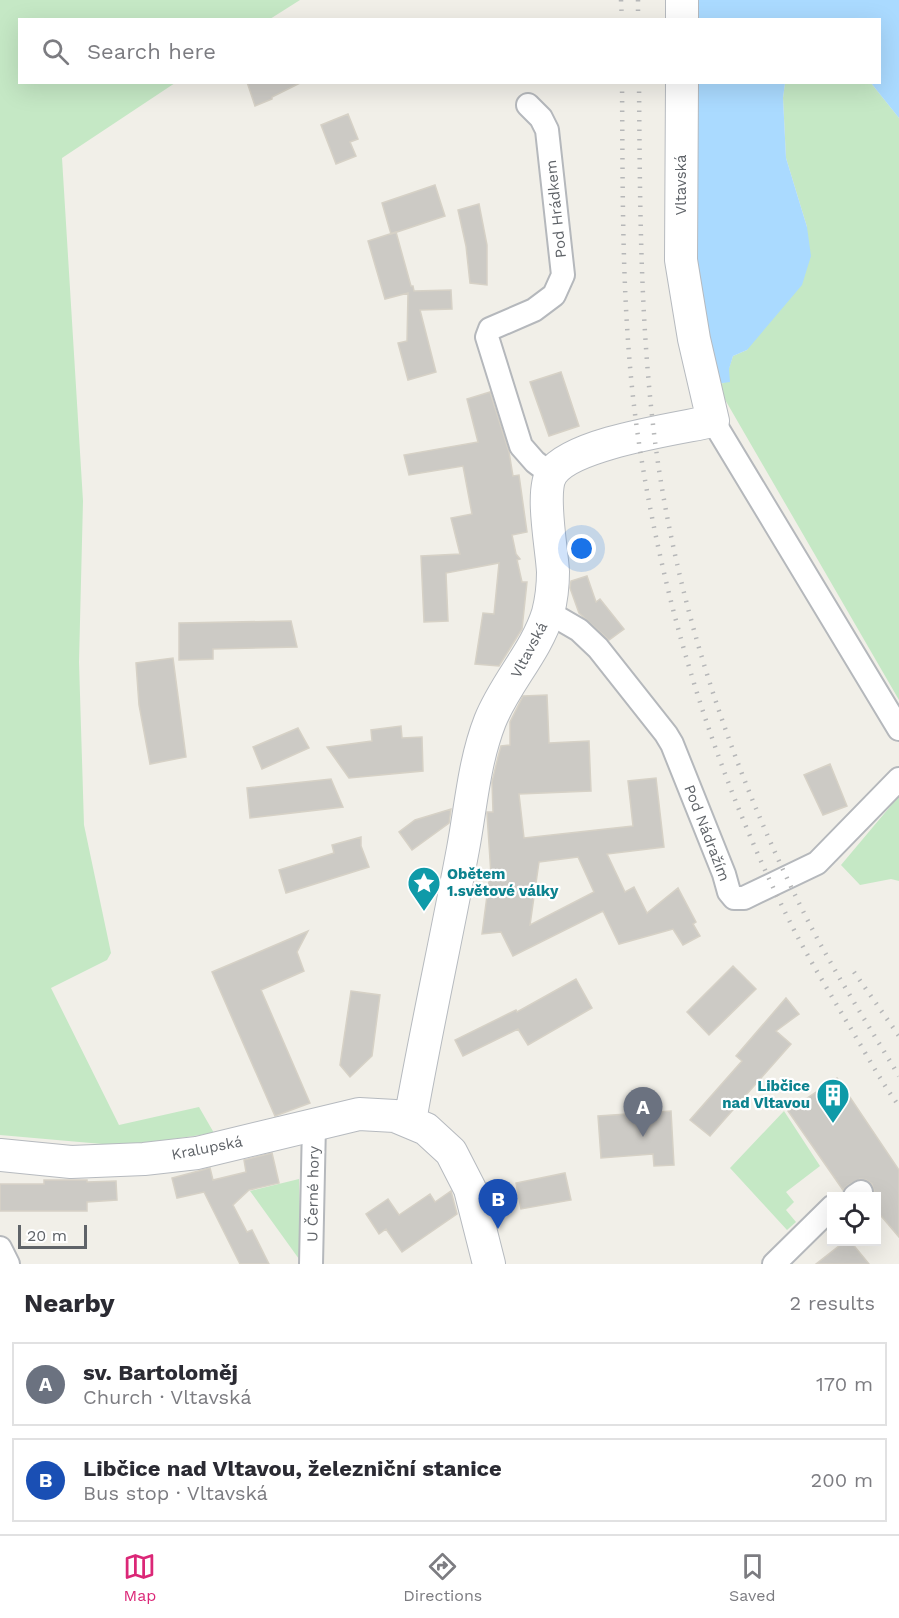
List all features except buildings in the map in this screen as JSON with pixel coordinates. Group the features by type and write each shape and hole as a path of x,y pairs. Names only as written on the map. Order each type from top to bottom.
{"street":[{"path":"682,0 682,18"},
{"name":"Vltavská","path":"682,84 681,260 694,339 713,421"},
{"name":"Pod Hrádkem","path":"528,105 541,118 547,130 563,275 554,295 534,310 490,329 487,337 521,446 527,455 551,474"},
{"path":"551,474 567,460 610,442 713,421 899,729"},
{"name":"Vltavská","path":"410,1121 430,1007 463,848 472,785 490,720 539,634 548,612 553,575 547,500 547,486 551,474"},
{"name":"Pod Nádražím","path":"548,612 579,630 598,648 666,734 724,874 729,892 734,898 744,898 817,862 899,779"},
{"name":"Kralupská","path":"0,1155 71,1162 144,1159 197,1152 360,1114 395,1116 410,1121"},
{"path":"410,1121 426,1129 444,1143 464,1175 475,1204 489,1264"},
{"name":"U Černé hory","path":"311,1264 314,1124"},
{"path":"774,1264 827,1211"},
{"path":"0,1248 8,1264"}],"green space":[{"path":"0,0 300,0 272,18 18,18 18,84 173,84 62,158 83,501 79,662 84,825 111,953 107,960 51,988 119,1125 199,1107 214,1133 125,1146 0,1135"},
{"path":"785,84 872,84 899,118 899,700 716,384 724,383 733,356 747,350 807,227 786,158 783,98"},
{"path":"899,796 899,881 891,879 860,885 841,865"},
{"path":"784,1111 820,1166 786,1192 794,1202 786,1210 796,1222 787,1230 730,1168"},
{"path":"299,1179 301,1259 250,1191"}],"water":[{"path":"694,0 899,0 899,118 872,84 881,84 881,18 694,18"},
{"path":"693,84 785,84 783,98 786,158 807,227 811,256 802,285 747,350 733,356 729,369 730,382 716,384 692,242"}],"railway":[{"path":"621,0 622,18"},
{"path":"638,0 638,18"},
{"path":"622,84 624,270 634,410 652,517 680,637 718,754 764,869 810,960 899,1106"},
{"path":"639,84 642,266 647,358 656,449 678,570 694,630 732,748 779,862 828,958 899,1076"},
{"path":"854,972 899,1036"}],"place":[{"name":"Obětem 1.světové války","path":"424,912"},
{"name":"Libčice nad Vltavou","path":"833,1124"},
{"name":"sv. Bartoloměj","path":"643,1137"},
{"name":"Libčice nad Vltavou, železniční stanice","path":"498,1229"}]}
